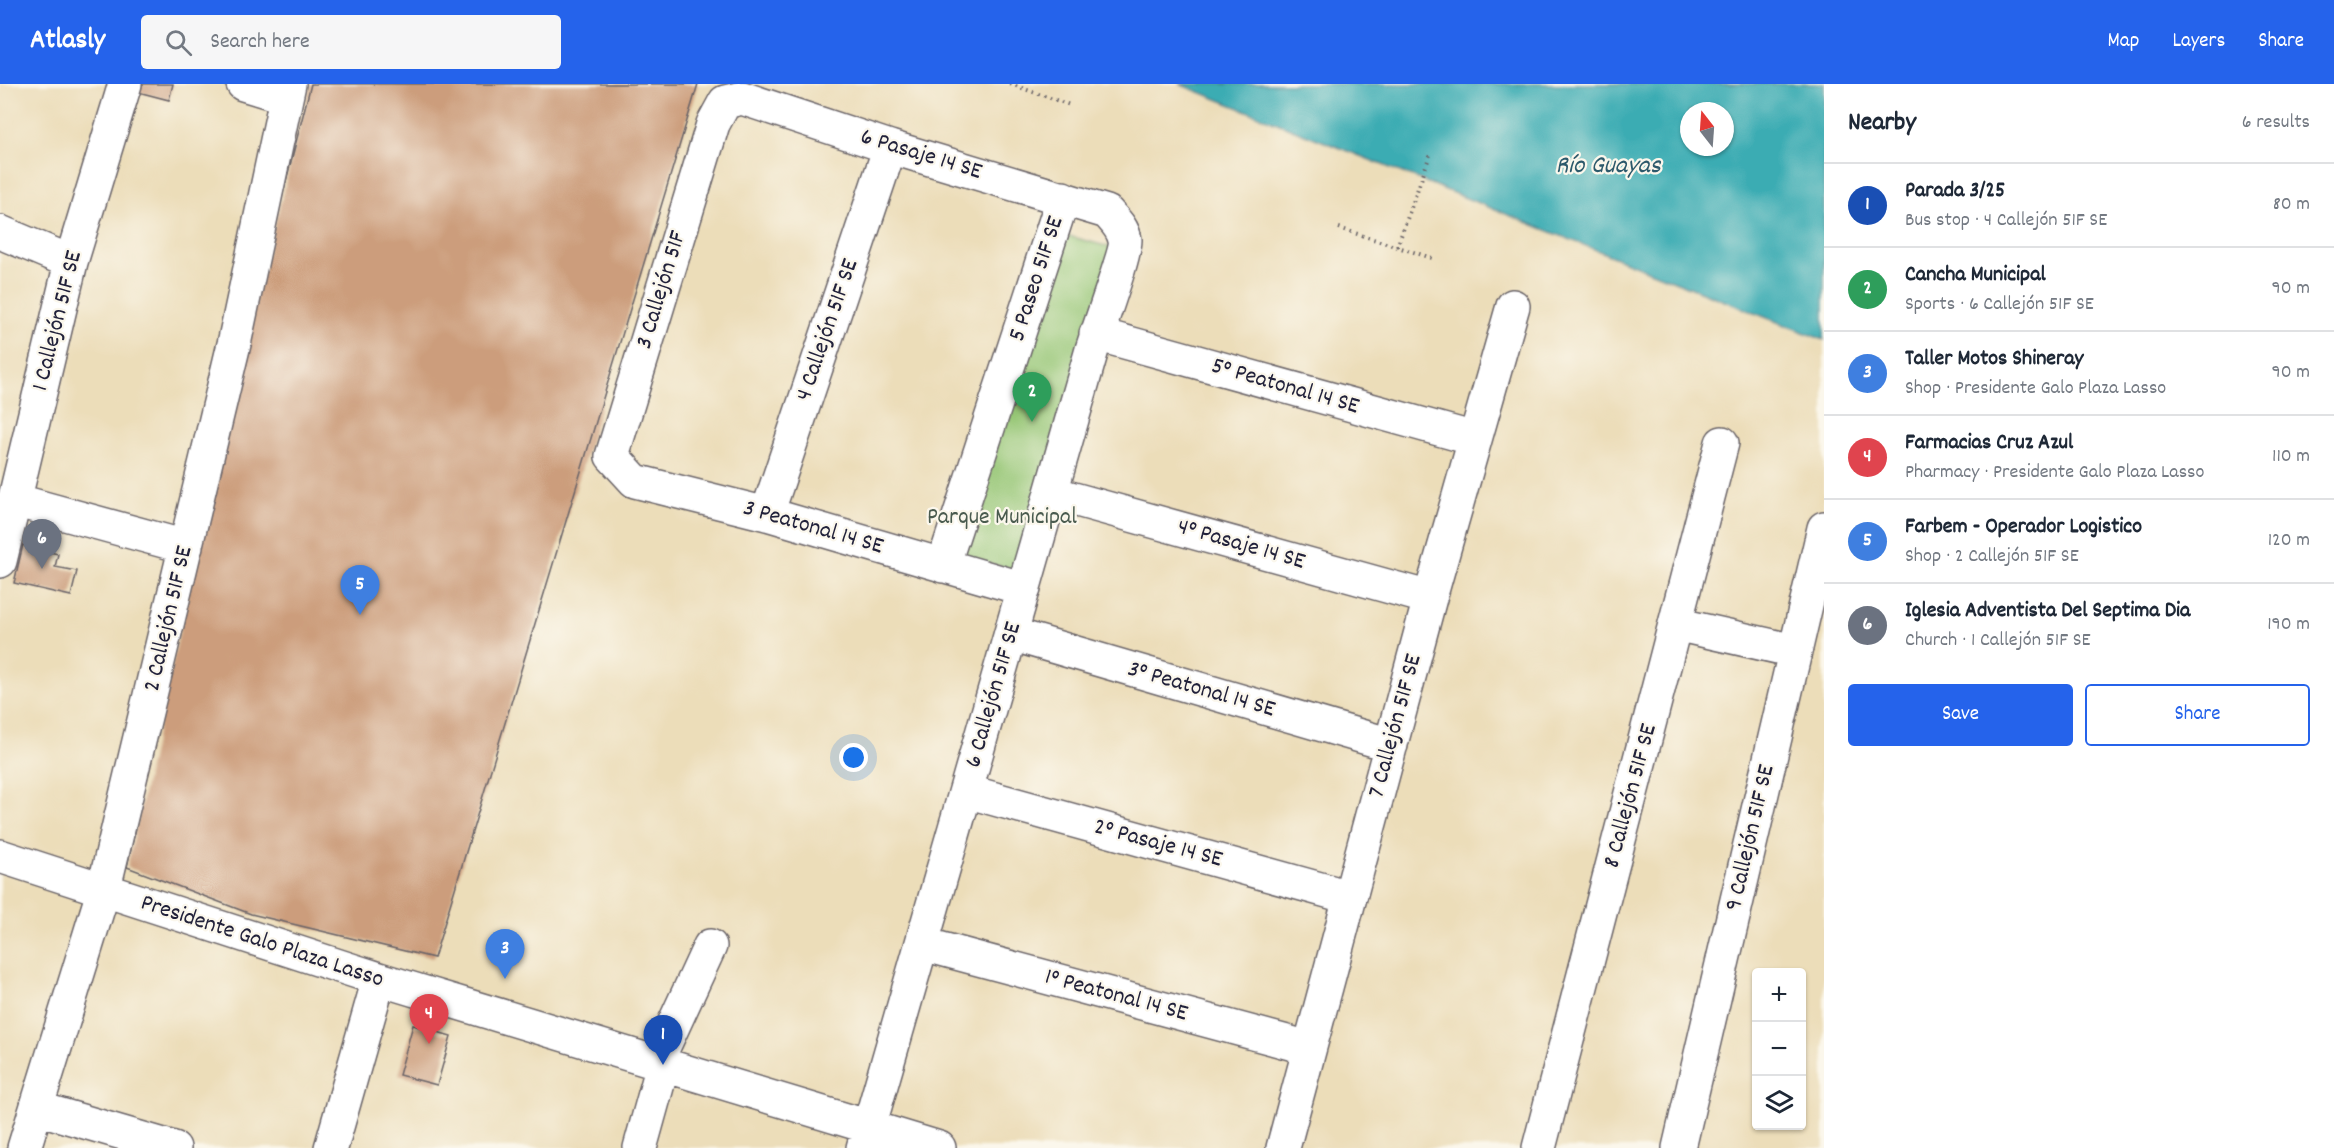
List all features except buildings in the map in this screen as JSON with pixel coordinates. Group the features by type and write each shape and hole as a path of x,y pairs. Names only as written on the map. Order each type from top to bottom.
{"street":[{"name":"1 Callejón 51F SE","path":"0,561 71,262 125,84"},
{"path":"243,84 288,90"},
{"name":"2 Callejón 51F SE","path":"24,1148 103,892 234,344 288,90"},
{"name":"6 Pasaje 14 SE","path":"712,124 725,102 742,98 890,147 1107,212 1120,225 1126,242"},
{"name":"3 Callejón 51F","path":"612,456 712,124"},
{"name":"4 Callejón 51F SE","path":"767,514 890,147"},
{"name":"5 Paseo 51F SE","path":"943,566 1063,198"},
{"path":"0,232 71,262"},
{"name":"6 Callejón 51F SE","path":"866,1138 1096,334 1126,242"},
{"name":"7 Callejón 51F SE","path":"1283,1148 1430,598 1513,306"},
{"name":"5° Peatonal 14 SE","path":"1096,334 1475,440"},
{"name":"8 Callejón 51F SE","path":"1539,1148 1722,443"},
{"name":"3 Peatonal 14 SE","path":"612,456 616,464 635,481 767,514 1024,589"},
{"name":"4° Pasaje 14 SE","path":"1052,493 1430,598"},
{"path":"14,500 186,547"},
{"name":"9 Callejón 51F SE","path":"1678,1148 1824,528"},
{"path":"1675,624 1795,651"},
{"name":"3° Peatonal 14 SE","path":"1011,634 1391,745"},
{"name":"2° Pasaje 14 SE","path":"966,791 1349,897"},
{"name":"Presidente Galo Plaza Lasso","path":"0,856 103,892 659,1064 866,1138 939,1148"},
{"name":"1° Peatonal 14 SE","path":"923,944 1309,1048"},
{"path":"640,1148 659,1064 710,946"},
{"path":"331,1148 379,979"},
{"path":"37,1108 109,1139 174,1148"}],"path":[{"path":"1010,84 1070,105"},
{"path":"1397,247 1431,152"},
{"path":"1339,228 1432,258"}],"green space":[{"name":"Parque Municipal","path":"1057,233 1117,249 1021,571 954,556"}],"water":[{"name":"Río Guayas","path":"1179,84 1824,84 1824,340"}],"place":[{"name":"Cancha Municipal","path":"1032,422"},
{"name":"Iglesia Adventista Del Septima Dia","path":"42,569"},
{"name":"Farbem - Operador Logistico","path":"360,615"},
{"name":"Taller Motos Shineray","path":"505,979"},
{"name":"Farmacias Cruz Azul","path":"429,1044"},
{"name":"Parada 3/25","path":"663,1065"}]}
